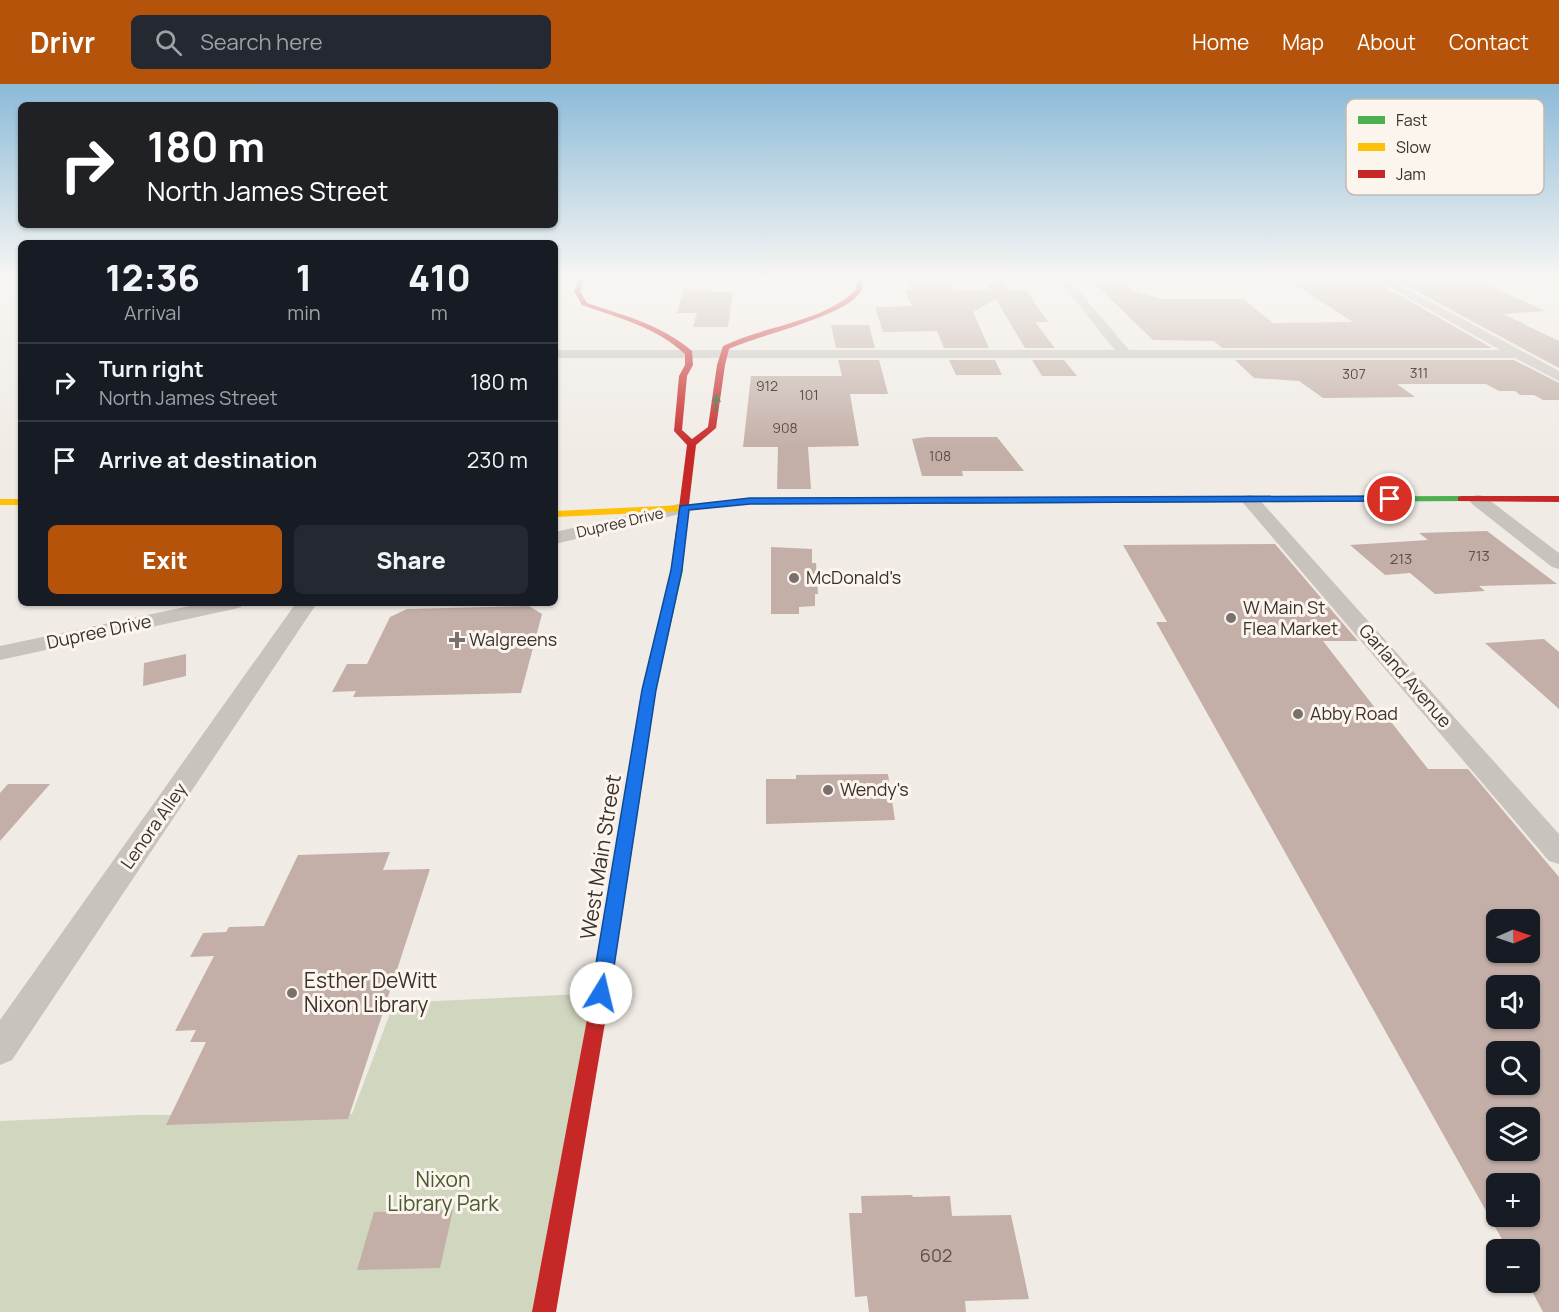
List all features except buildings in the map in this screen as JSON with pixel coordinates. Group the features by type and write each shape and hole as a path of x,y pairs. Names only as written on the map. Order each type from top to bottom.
{"main road":[{"path":"665,334 690,353 689,365 683,376 678,431 692,444 712,428 724,353 732,343 754,334"},
{"name":"West Main Street","path":"544,1312 601,993 649,690 677,570 692,444"},
{"path":"558,514 684,508 750,501 1559,499"},
{"path":"0,502 18,502"}],"street":[{"path":"1109,334 1125,354"},
{"path":"1481,334 1559,377"},
{"path":"558,354 1517,354"},
{"name":"Garland Avenue","path":"1250,500 1559,853"},
{"path":"1478,500 1559,563"},
{"name":"Dupree Drive","path":"558,537 684,508"},
{"name":"Dupree Drive","path":"0,653 220,606"},
{"name":"Lenora Alley","path":"0,1049 305,606"}],"green space":[{"name":"Nixon Library Park","path":"601,993 544,1312 0,1312 0,1121 137,1115 352,1114 394,1003"}],"traffic: fast":[{"path":"948,501 1462,499"},
{"path":"625,843 649,690 677,570"}],"traffic: slow":[{"path":"558,514 684,508 750,501 948,501"},
{"path":"0,502 18,502"}],"traffic: jam":[{"path":"664,334 689,353 689,365 683,376 678,431 692,444"},
{"path":"677,570 692,444 712,428 721,365 726,348 758,334"},
{"path":"1462,499 1559,499"},
{"path":"544,1312 601,993 625,843"}],"place":[{"name":"McDonald's","path":"794,578"},
{"name":"W Main St Flea Market","path":"1231,618"},
{"name":"Walgreens","path":"457,640"},
{"name":"Abby Road","path":"1298,714"},
{"name":"Wendy's","path":"828,790"},
{"name":"Esther DeWitt Nixon Library","path":"292,993"}],"route":[{"path":"601,993 649,690 677,570 684,508 750,501 1031,502 1390,499"}]}
